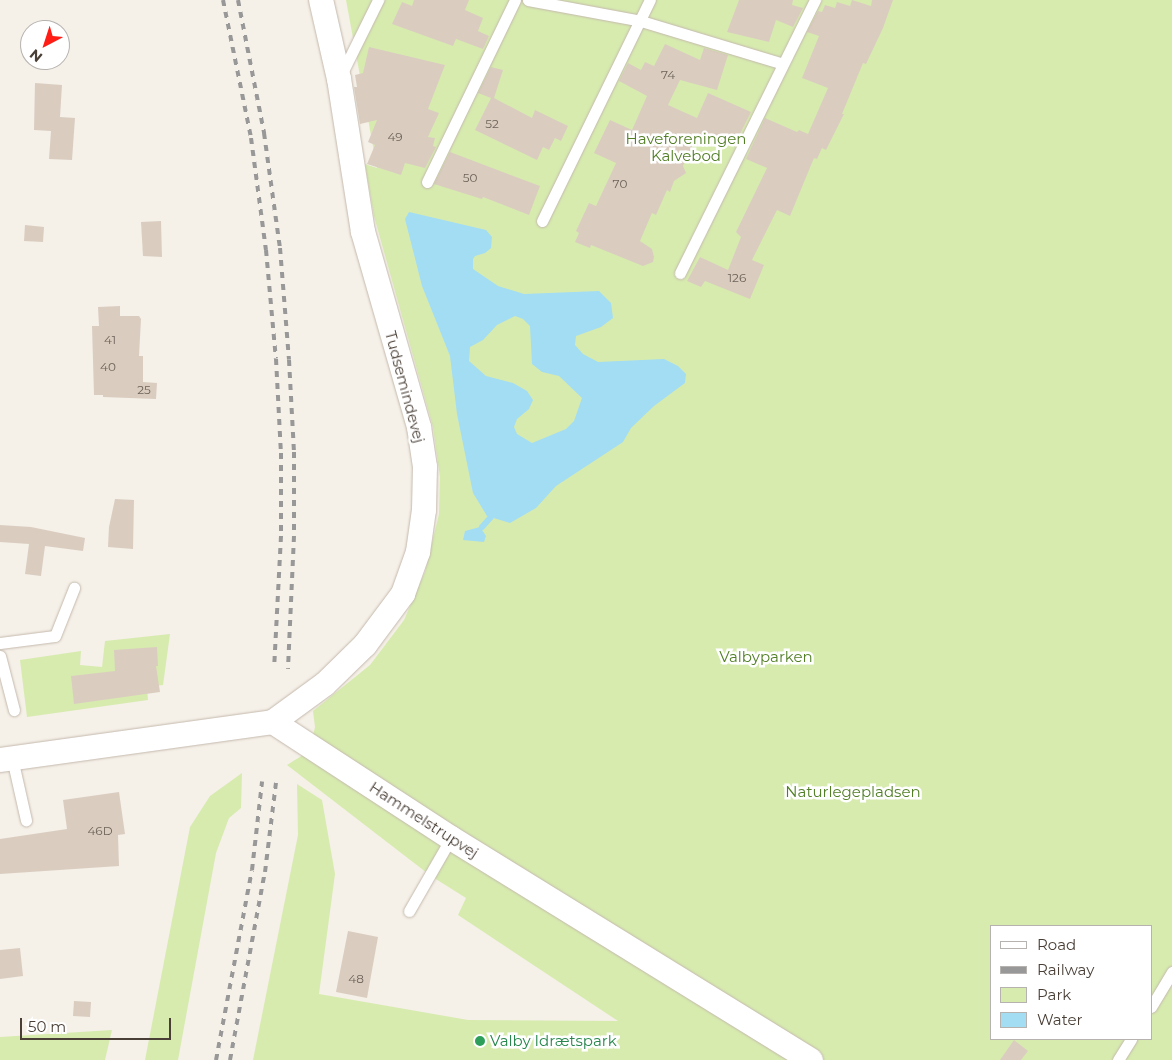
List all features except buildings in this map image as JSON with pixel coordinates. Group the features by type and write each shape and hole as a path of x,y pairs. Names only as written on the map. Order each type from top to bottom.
{"street":[{"name":"Tudsemindevej","path":"273,722 325,684 365,646 403,594 418,552 424,510 425,467 419,428 363,232 339,78 321,0"},
{"path":"6,759 273,722"},
{"name":"Hammelstrupvej","path":"273,722 451,838 812,1060"}],"lane":[{"path":"339,78 378,0"},
{"path":"427,182 515,0"},
{"path":"528,0 641,21 783,64"},
{"path":"542,221 650,0"},
{"path":"680,273 816,0"},
{"path":"0,643 54,636 74,588"},
{"path":"0,656 14,710"},
{"path":"6,759 26,820"},
{"path":"409,911 451,838"},
{"path":"1152,1005 1172,972"},
{"path":"1118,1060 1130,1040"}],"green space":[{"name":"Valbyparken","path":"346,0 1172,0 1172,1060 253,1060 298,835 297,784 322,800 335,874 319,994 468,1020 618,1021 458,915 466,898 431,876 287,765 303,755 312,740 315,727 313,711 370,665 404,620 425,572 439,514 440,477 433,427 374,216 365,164 377,168"},
{"path":"170,634 163,685 147,687 148,700 27,717 20,660 81,651 80,665 102,667 105,641"},
{"path":"242,773 241,808 229,818 216,853 178,1060 145,1060 190,827 210,796"},
{"path":"112,1030 105,1060 0,1060 0,1037"}],"water":[{"path":"409,212 486,230 492,237 491,248 485,253 475,256 473,259 473,269 498,286 524,294 599,291 611,303 613,318 601,327 576,336 575,345 583,354 598,362 664,359 678,366 686,374 685,383 654,406 631,428 623,442 556,486 536,508 510,523 487,516 473,493 457,414 450,356 422,286 405,219","holes":["515,316 523,319 530,326 532,364 542,372 559,376 582,398 574,421 566,429 532,443 517,434 514,427 517,419 529,409 533,400 527,391 513,383 486,376 469,361 470,347 483,340 497,325"]},
{"path":"480,527 486,536 484,542 463,540 465,531"}],"waterway":[{"path":"482,527 491,517"}],"railway":[{"path":"223,0 251,138 266,250 276,359 281,453 281,536 274,668"},
{"path":"238,0 264,133 280,248 289,360 294,452 294,536 288,669"},
{"path":"216,1060 252,870 262,782"},
{"path":"230,1060 265,872 276,783"}],"place":[{"name":"Valby Idrætspark","path":"480,1041"}],"park label":[{"name":"Haveforeningen Kalvebod","path":"686,146"},
{"name":"Naturlegepladsen","path":"853,792"}]}
